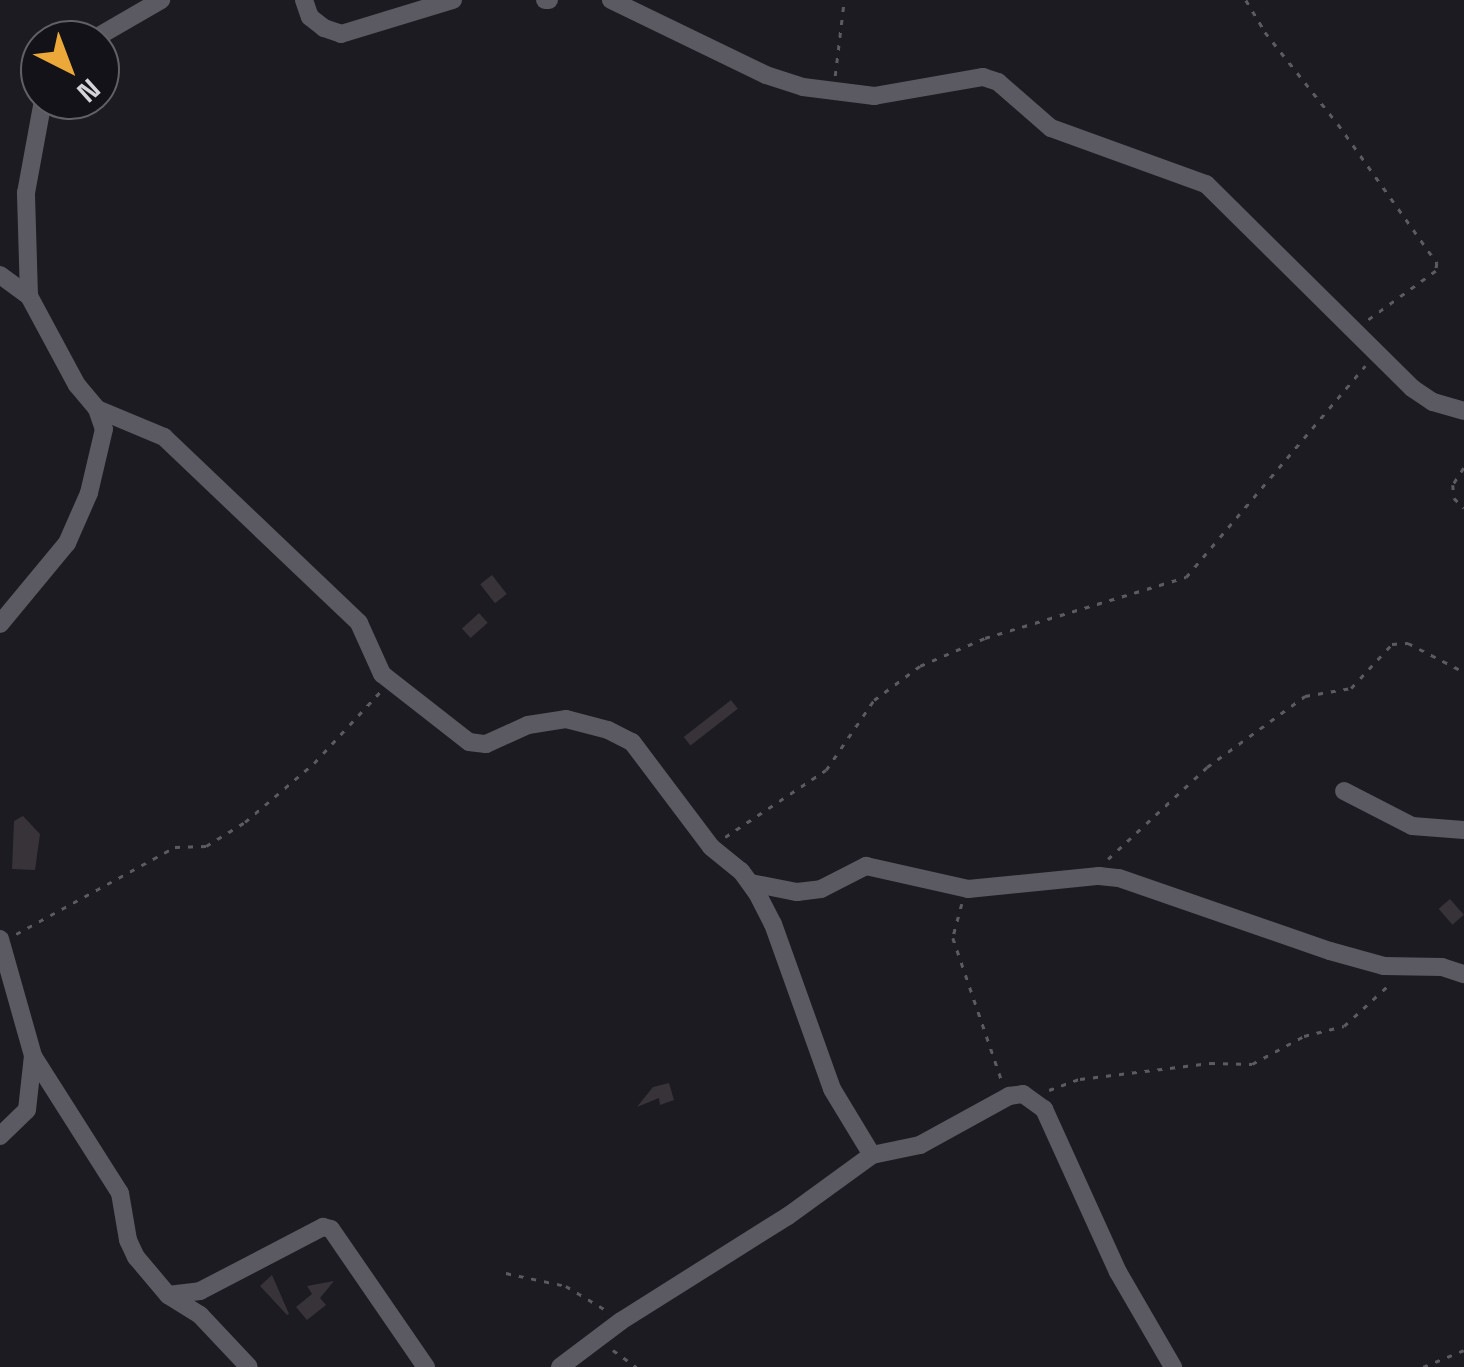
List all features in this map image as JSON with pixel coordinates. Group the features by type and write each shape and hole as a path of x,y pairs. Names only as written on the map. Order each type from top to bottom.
{"street":[{"path":"120,24 161,0"},
{"path":"304,0 310,16 324,28 341,34 453,0"},
{"path":"611,0 766,75 833,93 874,96 983,77 998,82 1051,128 1206,184 1375,353 1432,402 1464,411"},
{"path":"29,296 26,193 40,120"},
{"path":"0,275 29,296 77,385 98,410 104,428 102,452 67,543 0,624"},
{"path":"98,410 164,438 359,623 378,668 390,680 469,742 486,744 528,724 566,719 624,737 712,847 751,882 773,924 832,1089 872,1156"},
{"path":"1344,791 1412,826 1464,830"},
{"path":"751,882 798,892 821,889 866,866 968,889 1119,878 1312,946 1384,966 1442,967 1464,974"},
{"path":"0,940 33,1056 120,1193 128,1240 136,1257 168,1295 200,1314 249,1367"},
{"path":"0,1136 26,1110 33,1056"},
{"path":"560,1367 621,1320 788,1216 872,1156 944,1135 1009,1096 1023,1094 1038,1102 1118,1272 1173,1367"},
{"path":"168,1295 217,1284 323,1228 331,1229 426,1367"}],"path":[{"path":"833,93 844,0"},
{"path":"1246,0 1265,32 1338,124 1437,263 1436,271 1369,318 1362,338"},
{"path":"712,847 826,770 874,700 920,666 1084,605 1186,577 1375,353"},
{"path":"1464,468 1453,486 1454,498 1464,508"},
{"path":"1088,878 1207,767 1312,693 1352,688 1392,644 1408,642 1464,672"},
{"path":"0,940 175,847 206,846 245,822 314,764 390,680"},
{"path":"968,889 953,938 991,1058 1009,1096"},
{"path":"1038,1102 1052,1087 1066,1080 1210,1063 1252,1064 1278,1048 1344,1026 1414,968"},
{"path":"506,1272 566,1286 621,1320"},
{"path":"586,1348 610,1349 636,1367"},
{"path":"1422,1367 1464,1350"}],"building":[{"path":"492,575 507,594 495,603 480,584"},
{"path":"479,613 488,623 471,638 462,628"},
{"path":"731,700 738,709 690,746 684,737"},
{"path":"23,816 40,834 35,870 12,869 14,821"},
{"path":"1450,899 1464,915 1452,925 1439,909"},
{"path":"669,1083 674,1100 660,1105 659,1098 637,1107 653,1087"},
{"path":"272,1275 289,1314 287,1315 260,1286"},
{"path":"334,1281 320,1298 326,1305 307,1320 296,1307 312,1294 307,1286"}]}
